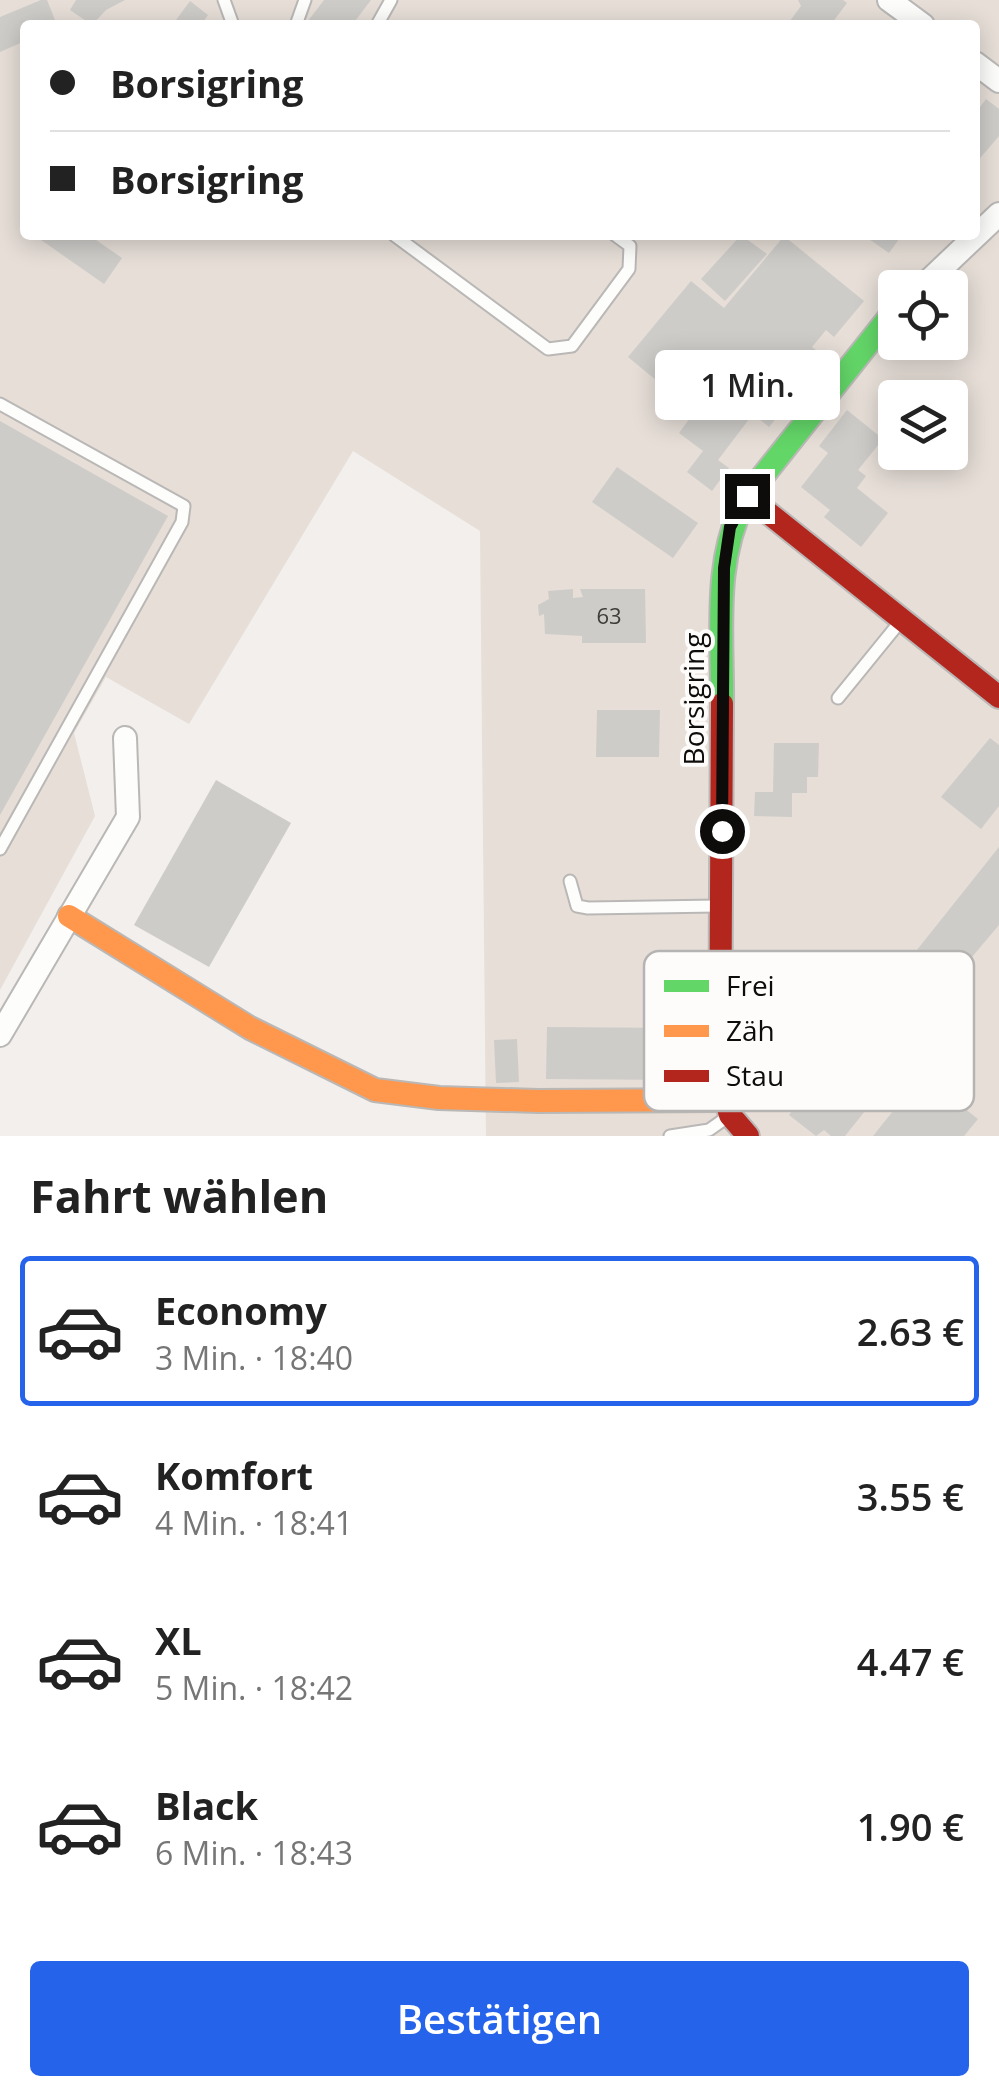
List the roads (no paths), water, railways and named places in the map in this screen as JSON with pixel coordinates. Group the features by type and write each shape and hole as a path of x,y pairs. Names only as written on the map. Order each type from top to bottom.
{"street":[{"path":"889,0 916,20"},
{"path":"980,232 999,214"},
{"path":"939,270 971,240"},
{"name":"Borsigring","path":"722,951 724,568 730,527 747,496 878,331"},
{"path":"747,496 999,698"},
{"path":"0,1035 128,818 125,738"},
{"path":"69,916 250,1028 375,1090 459,1099 644,1105"},
{"path":"730,1111 748,1136"}],"lane":[{"path":"401,240 548,349 572,346 629,269 630,246 622,240"},
{"path":"0,404 184,506 182,522 0,849"},
{"path":"838,698 902,620"},
{"path":"570,881 576,906 721,906"},
{"path":"670,1136 709,1130 724,1111"}]}
